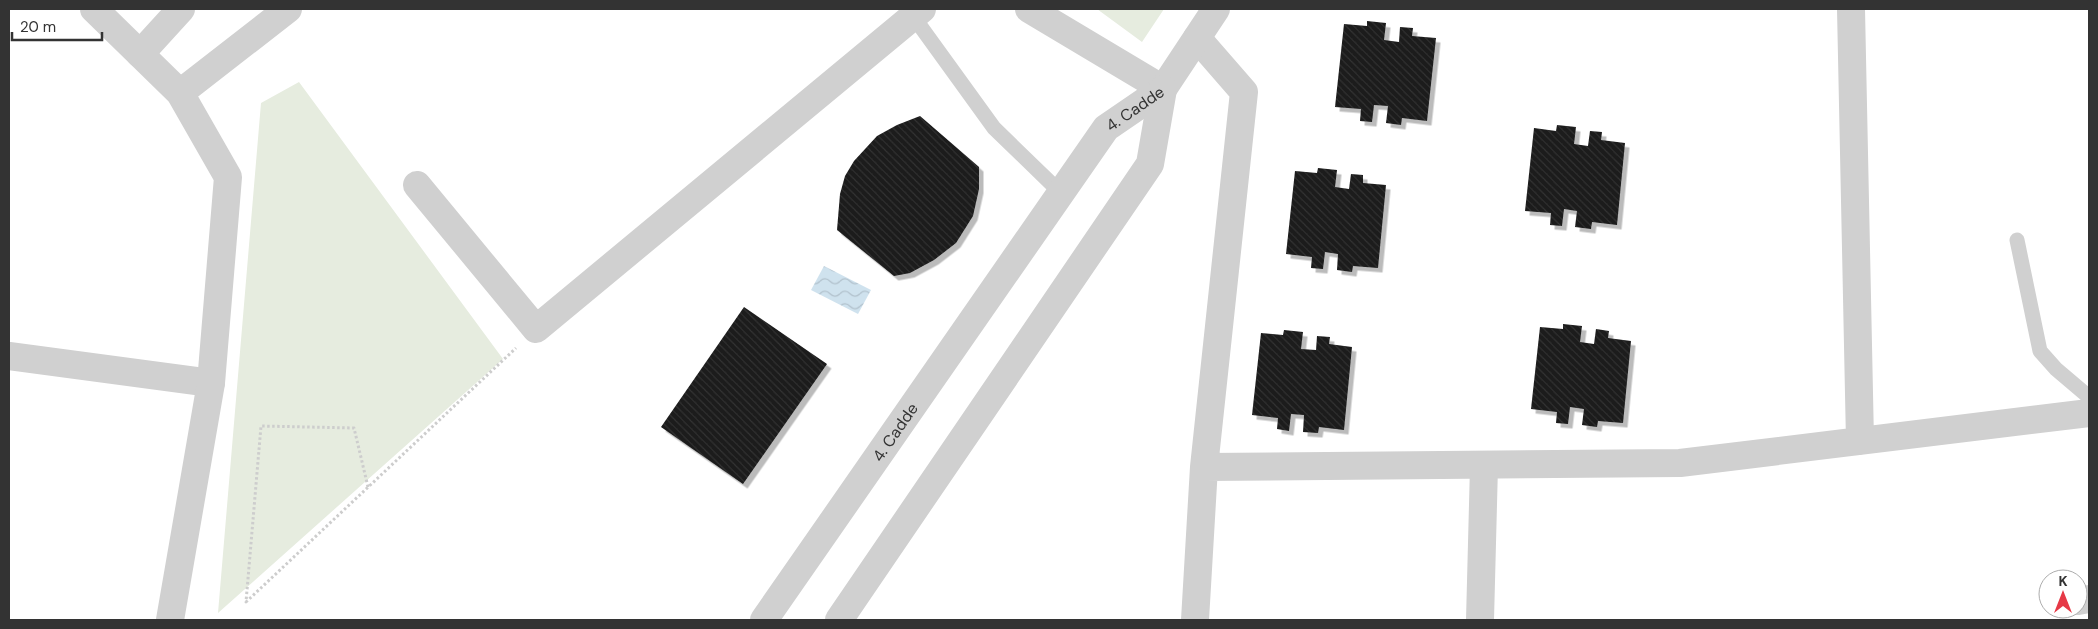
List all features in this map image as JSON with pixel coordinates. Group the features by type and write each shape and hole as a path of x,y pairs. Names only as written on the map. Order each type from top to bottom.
{"street":[{"path":"94,9 180,93 228,177 211,383 170,620"},
{"path":"140,54 181,9"},
{"path":"180,93 288,9"},
{"path":"1029,9 1163,89 1216,9"},
{"path":"1851,9 1860,441"},
{"path":"417,185 536,329 917,13"},
{"path":"1195,620 1204,467 1244,92 1197,38"},
{"name":"4. Cadde","path":"764,620 1106,128 1163,89"},
{"name":"4. Cadde","path":"839,620 1150,164 1163,89"},
{"path":"9,356 211,383"},
{"path":"1204,467 1680,463 2089,413"},
{"path":"1480,620 1484,466"}],"lane":[{"path":"917,13 994,128 1061,193"},
{"path":"2017,240 2040,351 2056,369 2089,397"}],"path":[{"path":"368,487 354,428 261,426 246,602 536,329"}],"shaded area":[{"path":"1097,9 1164,9 1142,42"},
{"path":"299,82 503,359 218,613 261,103"}],"water":[{"path":"824,266 871,290 858,314 811,290"}],"building":[{"path":"1367,21 1386,23 1384,40 1399,42 1400,27 1413,28 1412,36 1436,38 1427,121 1402,118 1401,125 1386,123 1388,106 1374,105 1372,122 1360,121 1361,109 1335,107 1344,24 1367,26"},
{"path":"920,116 979,167 979,189 973,216 956,243 934,260 910,273 894,276 837,230 840,194 845,176 854,161 877,136 897,125"},
{"path":"1557,125 1576,127 1574,144 1588,146 1590,131 1602,132 1601,140 1625,143 1617,225 1592,222 1591,229 1575,227 1577,211 1564,209 1562,226 1550,225 1551,213 1525,211 1534,128 1556,131"},
{"path":"1318,168 1337,170 1335,187 1349,189 1351,174 1363,175 1363,183 1386,185 1378,268 1353,266 1352,272 1337,270 1338,254 1325,252 1323,269 1311,268 1312,257 1286,254 1295,171 1317,173"},
{"path":"744,307 827,364 743,484 661,427"},
{"path":"1563,324 1582,326 1580,342 1594,344 1596,329 1609,331 1608,338 1631,341 1623,423 1598,421 1597,427 1582,425 1584,409 1570,407 1568,424 1556,423 1557,412 1531,409 1540,327 1563,329"},
{"path":"1284,330 1303,332 1301,349 1316,350 1317,336 1330,337 1329,344 1352,347 1344,430 1319,427 1318,433 1303,432 1304,415 1291,414 1289,431 1277,429 1278,418 1252,415 1261,333 1283,335"}]}
